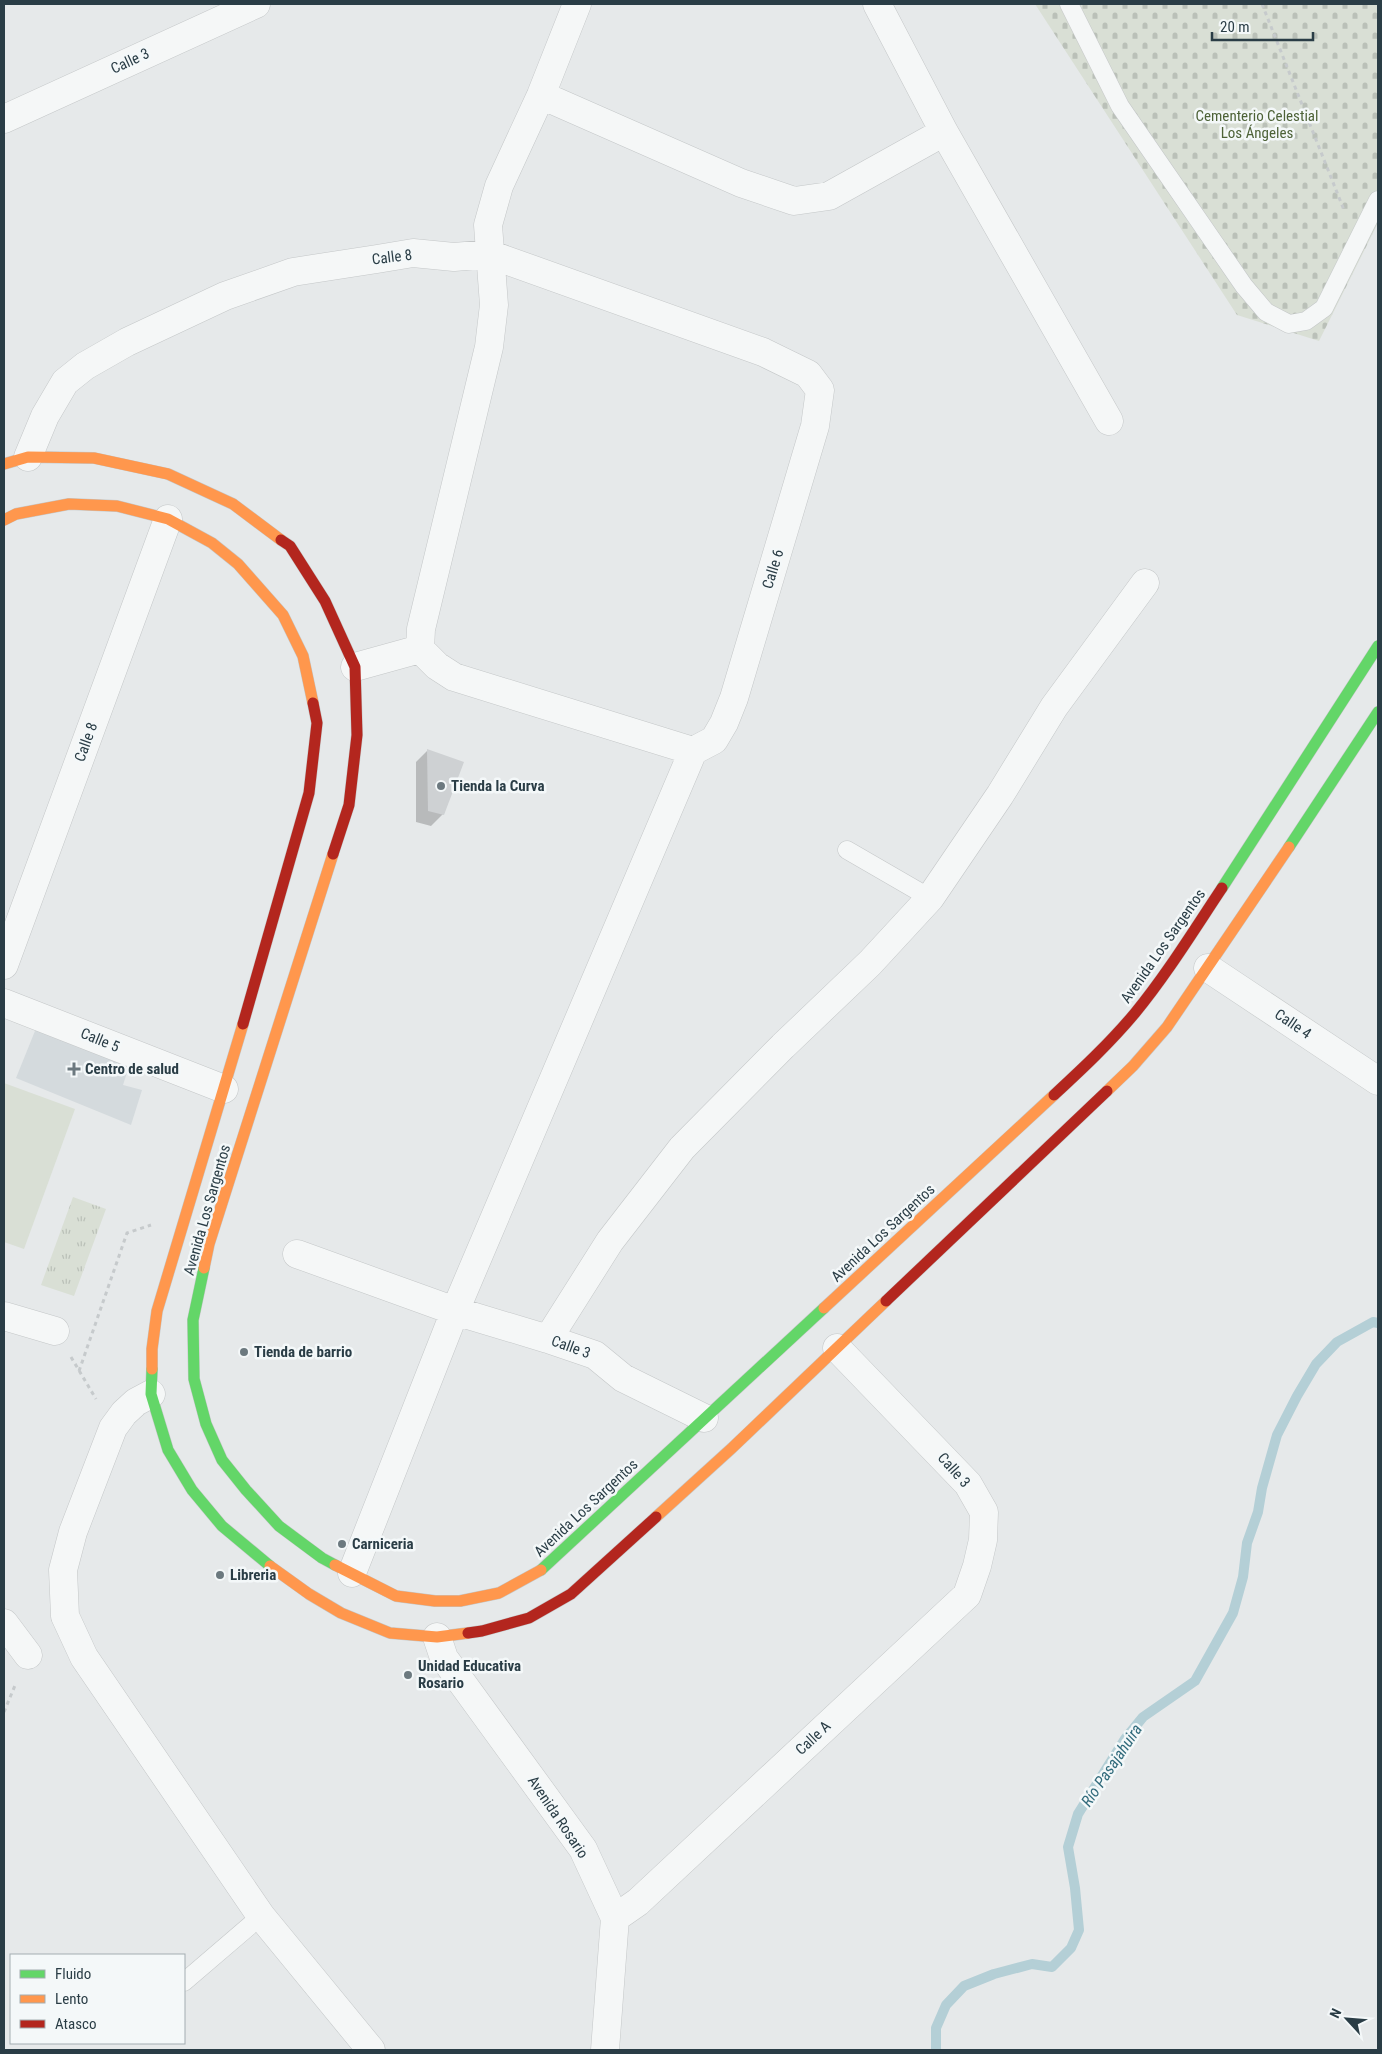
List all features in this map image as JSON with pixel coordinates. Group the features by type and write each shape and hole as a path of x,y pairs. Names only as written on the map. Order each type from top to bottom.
{"main road":[{"name":"Avenida Los Sargentos","path":"16,460 94,458 168,474 233,504 290,546 325,601 355,667 357,735 349,805 209,1244 193,1320 194,1379 206,1424 222,1460 279,1526 322,1558 396,1596 435,1605 499,1593 542,1570 709,1424 1095,1057 1135,1013 1194,957 1378,712"},
{"name":"Avenida Los Sargentos","path":"4,520 16,514 69,504 117,506 168,519 212,543 238,564 283,615 303,656 317,723 309,792 224,1090 157,1311 152,1349 152,1394 168,1450 192,1490 222,1526 259,1558 309,1594 341,1613 390,1633 482,1631 529,1618 571,1594 729,1445 837,1348 1133,1066 1167,1026 1194,957 1378,646"},
{"path":"180,1234 209,1244"}],"street":[{"name":"Calle 3","path":"4,119 256,4"},
{"path":"352,1573 455,1311 693,751 454,677 436,666 420,649 421,629 489,347 494,305 488,225 498,186 540,95 577,4"},
{"path":"876,4 944,132 1109,421"},
{"path":"540,95 740,183 794,202 828,196 944,132"},
{"name":"Calle 8","path":"16,460 65,382 127,342 225,296 293,272 413,253 454,257 489,254 716,334 763,352 808,374"},
{"name":"Calle 6","path":"693,751 714,740 724,723 734,698 814,426 820,390 808,374"},
{"name":"Calle 8","path":"4,965 168,519"},
{"path":"548,1339 610,1240 682,1148 870,963 930,898 1000,795 1054,707 1145,583"},
{"path":"355,667 420,649"},
{"name":"Calle 4","path":"1194,957 1378,1080"},
{"name":"Calle 5","path":"4,1002 224,1090"},
{"name":"Calle 3","path":"296,1254 455,1311 595,1355 623,1378 709,1424"},
{"path":"4,1316 55,1331"},
{"name":"Calle 3","path":"837,1348 968,1484 984,1512 984,1540"},
{"path":"152,1394 136,1402 124,1413 113,1428 73,1532 63,1570 65,1616 84,1657 261,1916 371,2050"},
{"name":"Calle A","path":"615,1918 645,1895 967,1595 984,1540"},
{"path":"4,1623 28,1655"},
{"name":"Avenida Rosario","path":"436,1632 444,1658 583,1849 615,1918 605,2050"}],"lane":[{"path":"1069,4 1120,106 1244,286 1266,312 1289,324 1306,321 1324,308 1378,200"},
{"path":"847,850 930,898"},
{"path":"185,1981 261,1916"}],"path":[{"path":"1262,4 1356,242"},
{"path":"79,1371 127,1233"},
{"path":"55,1331 113,1428"}],"shaded area":[{"name":"Centro de salud","path":"37,1026 131,1060 123,1085 142,1090 131,1125 16,1078"}],"green space":[{"name":"Cementerio Celestial Los Ángeles","path":"1035,4 1378,4 1378,223 1319,341 1237,315"},
{"path":"4,1083 75,1109 24,1249 4,1242"},
{"path":"73,1197 106,1209 74,1296 41,1285"}],"building":[{"name":"Tienda la Curva","path":"427,749 464,762 444,815 428,811"}],"waterway":[{"name":"Río Pasajahuira","path":"936,2050 936,2028 946,2005 964,1986 994,1974 1032,1964 1052,1967 1071,1948 1079,1930 1075,1888 1068,1847 1078,1814 1125,1739 1143,1717 1195,1681 1233,1613 1243,1577 1247,1543 1258,1512 1262,1488 1277,1435 1316,1364 1337,1342 1373,1322 1378,1323"}],"traffic: fast":[{"path":"1222,888 1378,646"},
{"path":"1289,847 1378,712"},
{"path":"204,1268 193,1320 194,1379 206,1424 222,1460 246,1490 279,1526 322,1558 335,1565"},
{"path":"541,1570 824,1308"},
{"path":"152,1369 151,1394 168,1450 192,1490 222,1526 270,1566"}],"traffic: slow":[{"path":"4,464 28,457 94,458 168,474 233,504 281,540"},
{"path":"4,520 16,514 69,504 117,506 168,519 212,543 238,564 283,615 303,656 313,703"},
{"path":"1107,1091 1133,1066 1167,1027 1289,847"},
{"path":"204,1268 209,1244 333,854"},
{"path":"152,1369 152,1349 157,1311 243,1024"},
{"path":"824,1308 1054,1095"},
{"path":"656,1517 732,1448 886,1301"},
{"path":"335,1565 396,1596 435,1601 460,1601 499,1593 541,1570"},
{"path":"270,1566 309,1594 341,1613 390,1633 437,1637 468,1633"}],"traffic: jam":[{"path":"281,540 290,546 325,601 355,667 357,735 349,805 333,854"},
{"path":"243,1024 309,793 317,723 313,703"},
{"path":"1054,1095 1106,1045 1135,1013 1169,967 1222,888"},
{"path":"886,1301 1107,1091"},
{"path":"468,1633 529,1618 571,1594 656,1517"}],"place":[{"name":"Tienda la Curva","path":"441,786"},
{"name":"Centro de salud","path":"74,1069"},
{"name":"Tienda de barrio","path":"244,1352"},
{"name":"Carniceria","path":"342,1544"},
{"name":"Libreria","path":"220,1575"},
{"name":"Unidad Educativa Rosario","path":"408,1675"}]}
